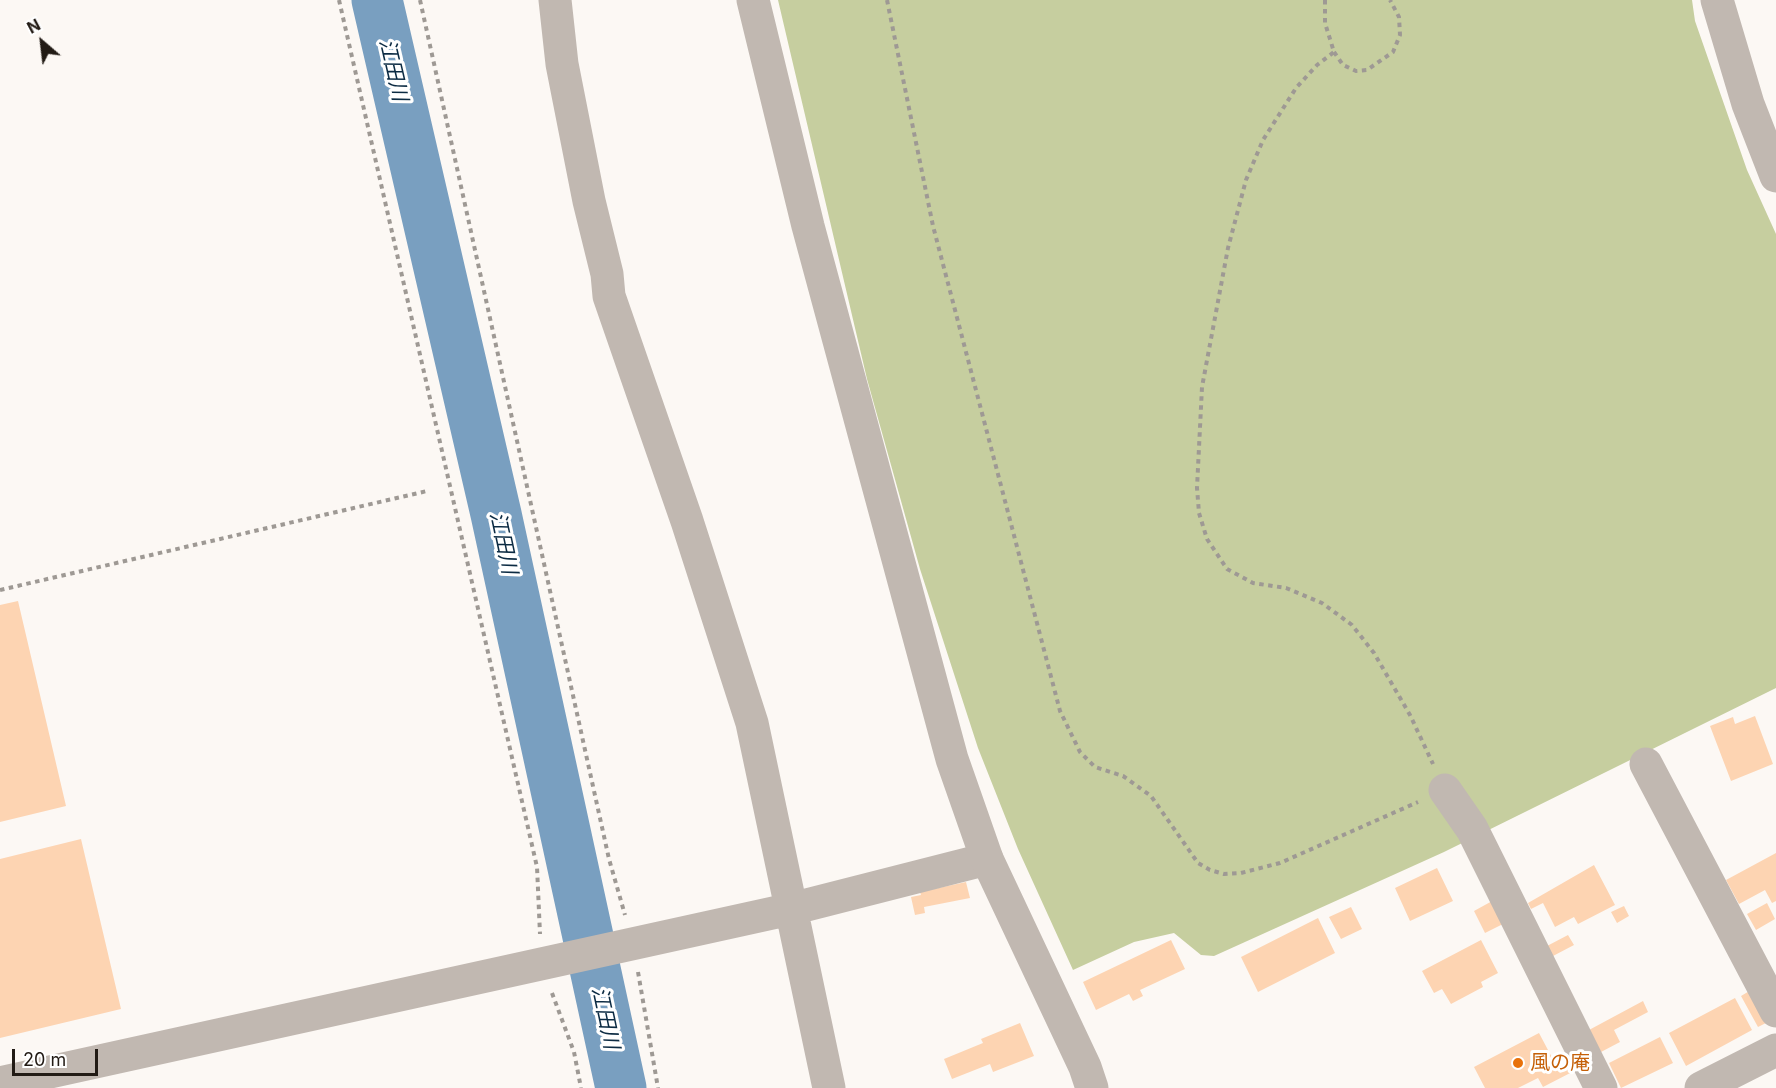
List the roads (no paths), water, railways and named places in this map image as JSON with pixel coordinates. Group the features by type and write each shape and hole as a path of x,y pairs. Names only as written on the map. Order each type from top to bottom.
{"street":[{"path":"555,0 562,64 589,201 607,274 609,296 687,521 752,723 829,1088"},
{"path":"753,0 808,226 952,759 987,859 1085,1067 1092,1088"},
{"path":"1717,0 1748,104 1776,176"},
{"path":"1646,764 1776,1011"},
{"path":"1445,790 1472,830 1601,1088"},
{"path":"0,1083 791,909 987,859"},
{"path":"1701,1088 1776,1050"}],"waterway":[{"name":"江田川","path":"377,0 496,514 621,1088"}],"place":[{"name":"風の庵","path":"1518,1063"}]}
